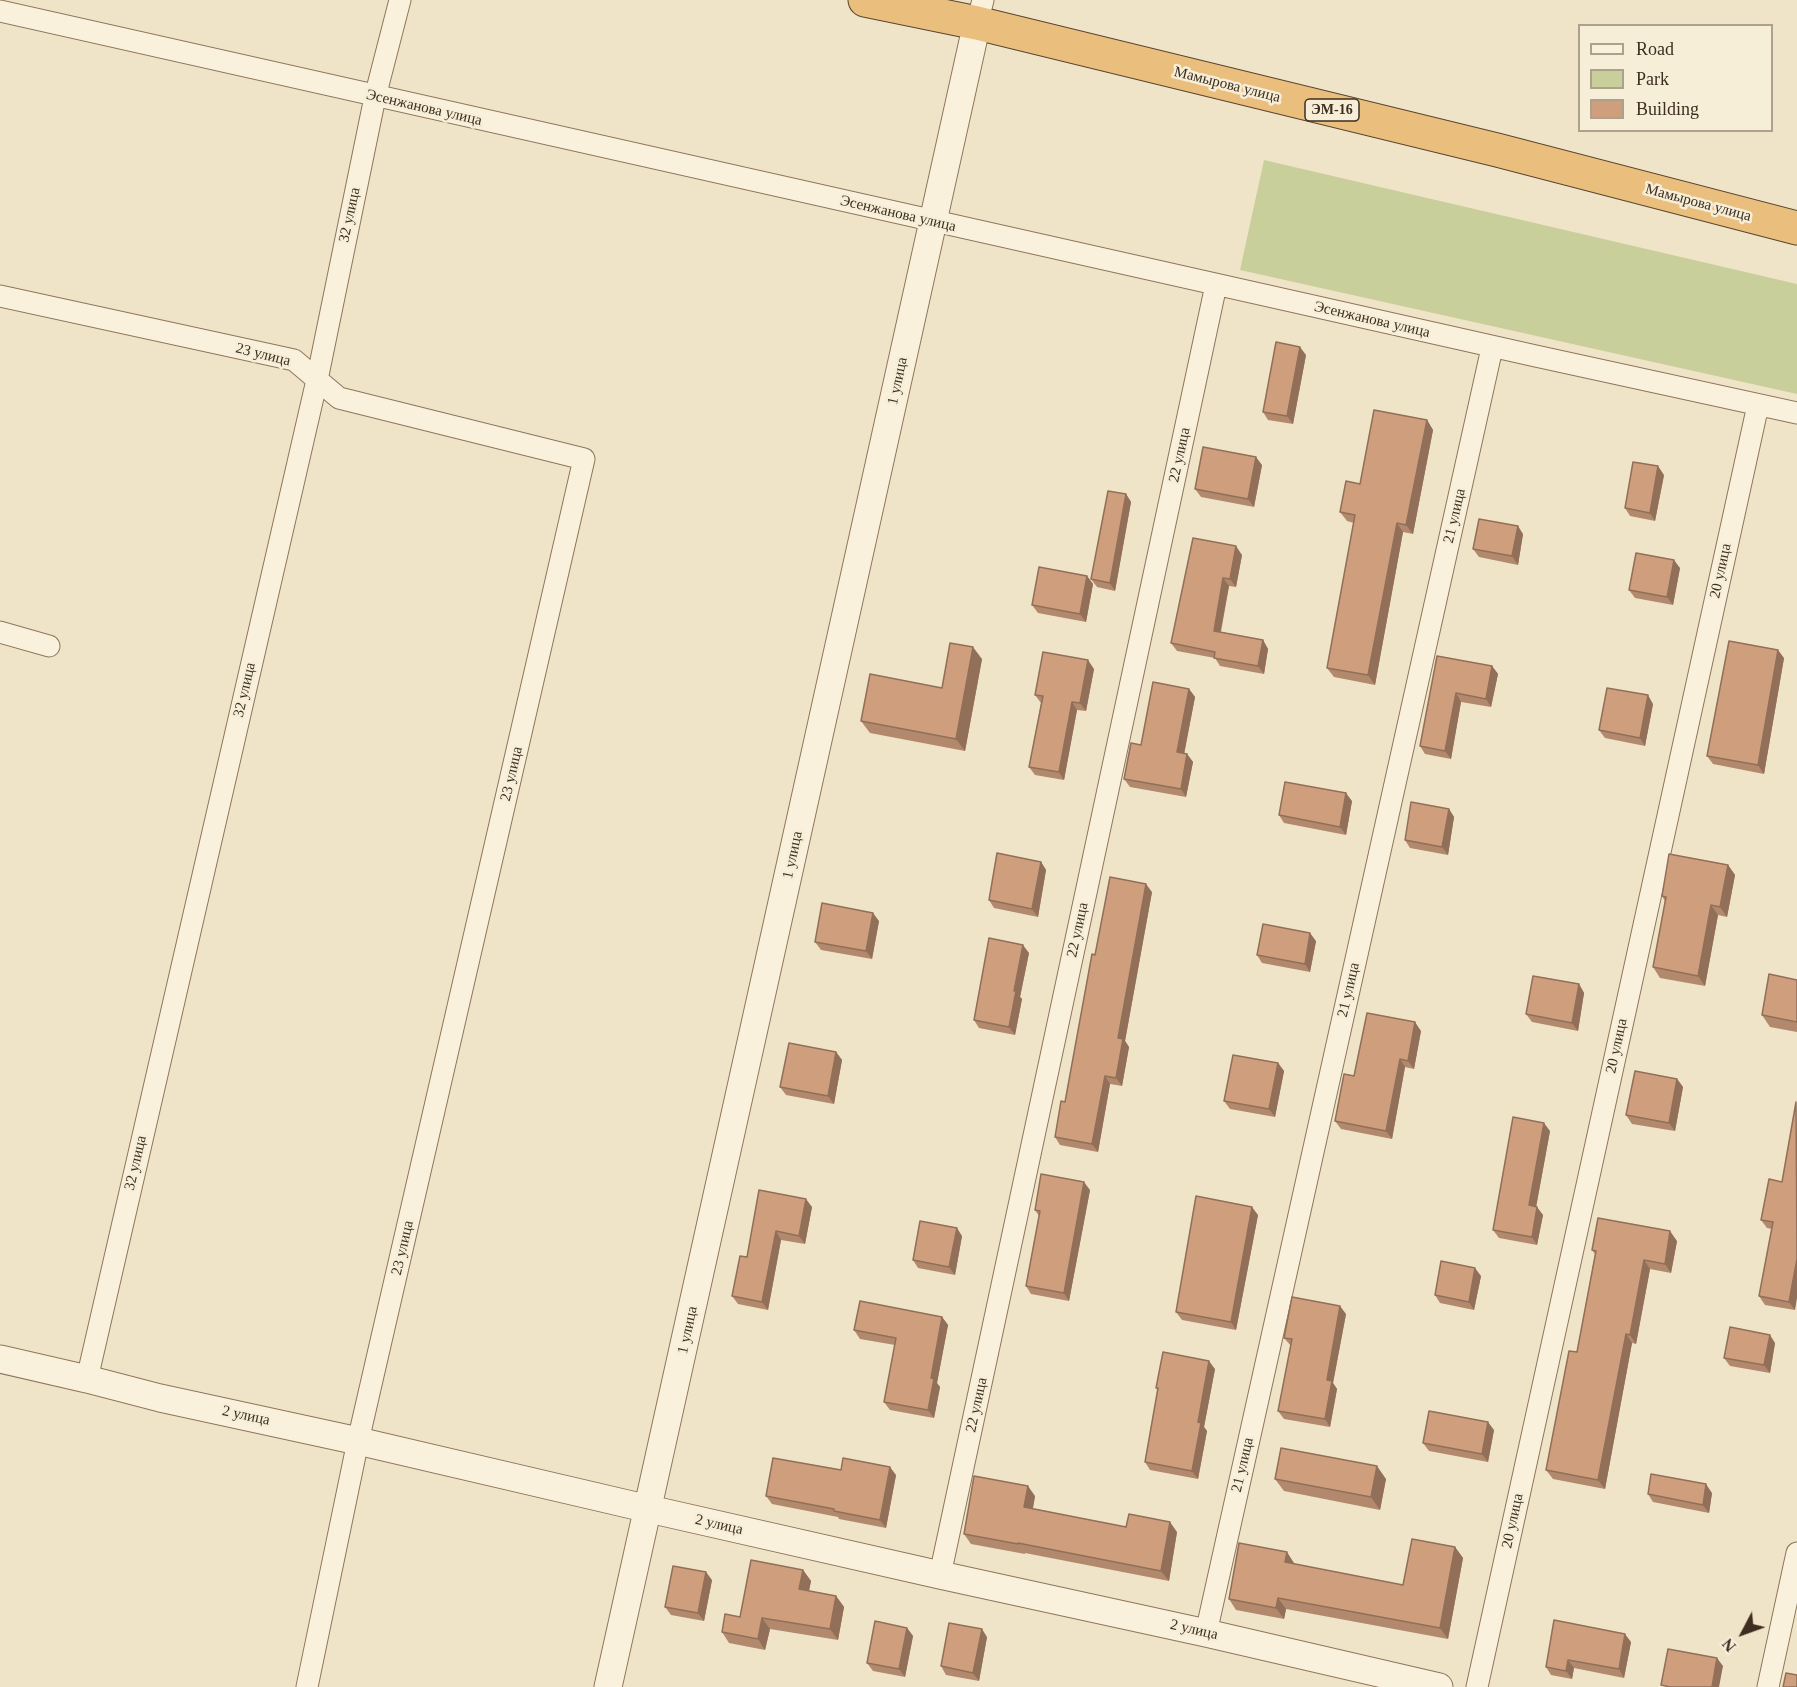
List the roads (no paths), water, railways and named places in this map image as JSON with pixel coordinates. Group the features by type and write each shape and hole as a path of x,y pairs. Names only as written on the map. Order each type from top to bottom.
{"highway":[{"name":"Мамырова улица","path":"865,0 980,12 1797,228"}],"street":[{"name":"32 улица","path":"87,1379 317,380 375,97 400,0"},
{"name":"Эсенжанова улица","path":"0,10 375,97 1492,348 1797,413"},
{"name":"1 улица","path":"608,1687 980,12"},
{"name":"22 улица","path":"940,1575 1216,285"},
{"name":"23 улица","path":"0,296 294,360 339,398 584,459 358,1441 307,1687"},
{"name":"21 улица","path":"1206,1633 1492,348"},
{"name":"20 улица","path":"1477,1687 1758,405"},
{"path":"0,632 49,645"},
{"name":"2 улица","path":"0,1359 160,1398 1440,1687"},
{"path":"1768,1687 1797,1553"}]}
